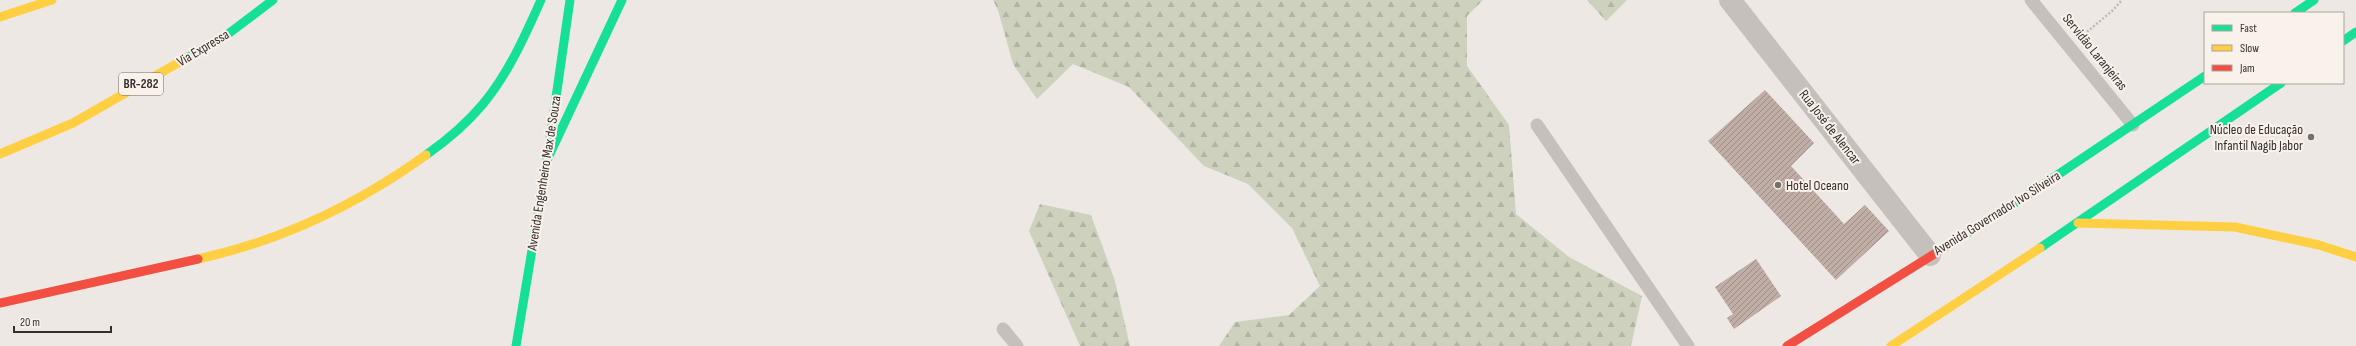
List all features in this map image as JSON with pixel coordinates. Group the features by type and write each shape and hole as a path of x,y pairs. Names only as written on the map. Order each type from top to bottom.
{"main road":[{"path":"0,17 52,0"},
{"name":"Via Expressa","path":"0,154 73,123 224,37 273,0"},
{"path":"0,303 230,252 305,225 390,181 441,144 483,104 517,52 541,0"},
{"name":"Avenida Engenheiro Max de Souza","path":"516,346 547,160 570,0"},
{"path":"547,160 622,0"},
{"path":"2296,12 2314,0"},
{"path":"2344,40 2356,32"},
{"name":"Avenida Governador Ivo Silveira","path":"1787,346 2026,196 2204,77"},
{"path":"1892,346 2078,223 2280,84"},
{"path":"2078,223 2235,227 2319,245 2356,257"}],"street":[{"name":"Rua José de Alencar","path":"1730,0 1930,255"}],"lane":[{"name":"Servidão Laranjeiras","path":"2031,0 2133,125"},
{"path":"1537,125 1688,346"},
{"path":"1003,329 1017,346"}],"path":[{"path":"2070,46 2112,12 2122,0"}],"green space":[{"path":"993,0 1483,0 1467,16 1467,66 1509,125 1516,214 1569,257 1642,296 1631,346 1219,346 1235,322 1289,315 1320,286 1292,228 1248,184 1204,166 1129,87 1073,64 1037,99 1013,64 998,10"},
{"path":"1587,0 1627,0 1606,21"},
{"path":"1040,204 1091,215 1115,281 1130,346 1080,346 1029,231"}],"building":[{"name":"Hotel Oceano","path":"1765,90 1814,143 1791,166 1844,224 1865,205 1889,231 1836,280 1708,141"},
{"path":"1756,259 1781,296 1734,329 1727,318 1733,314 1715,287"}],"traffic: fast":[{"path":"183,60 224,37 273,0"},
{"path":"426,155 449,138 463,125 477,111 492,92 515,54 541,0"},
{"path":"516,346 547,160 570,0"},
{"path":"547,160 622,0"},
{"path":"2296,12 2314,0"},
{"path":"2344,40 2356,32"},
{"path":"1955,241 2026,196 2204,77"},
{"path":"2040,248 2280,84"}],"traffic: slow":[{"path":"0,17 52,0"},
{"path":"0,154 73,123 183,60"},
{"path":"198,259 259,242 317,219 346,205 400,173 426,155"},
{"path":"2078,223 2235,227 2319,245 2356,257"},
{"path":"1891,346 2040,248"}],"traffic: jam":[{"path":"1787,346 1955,241"},
{"path":"0,303 198,259"}],"place":[{"name":"Núcleo de Educação Infantil Nagib Jabor","path":"2311,137"},
{"name":"Hotel Oceano","path":"1778,185"}]}
